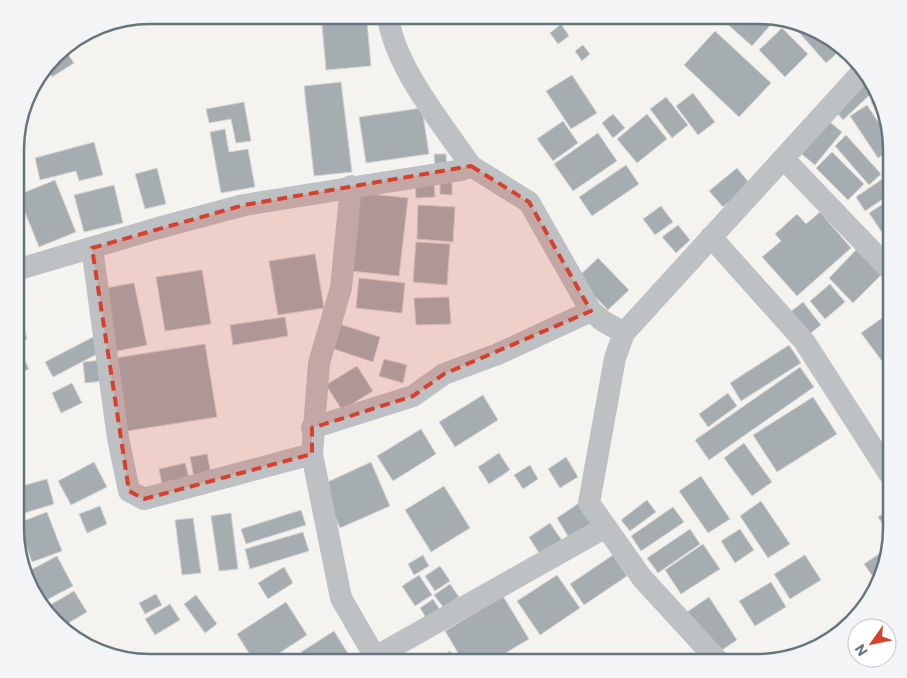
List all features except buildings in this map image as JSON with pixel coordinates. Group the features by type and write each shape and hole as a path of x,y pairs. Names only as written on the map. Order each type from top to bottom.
{"street":[{"path":"389,24 411,80 471,166 529,202 592,311 624,333"},
{"path":"712,654 642,578 589,503 615,358 624,333 858,75"},
{"path":"784,159 883,263"},
{"path":"24,268 244,205 351,186 462,170 471,166"},
{"path":"351,186 340,288 319,363 312,428 312,454 341,598 368,654"},
{"path":"712,237 804,341 883,464"},
{"path":"92,248 118,438 129,491 144,499 312,454"},
{"path":"312,428 413,396 444,374 498,354 592,311"},
{"path":"382,654 606,527"}],"highlighted area":[{"path":"471,166 529,202 591,311 444,374 413,396 312,428 312,454 144,499 129,491 92,248 244,205"}]}
